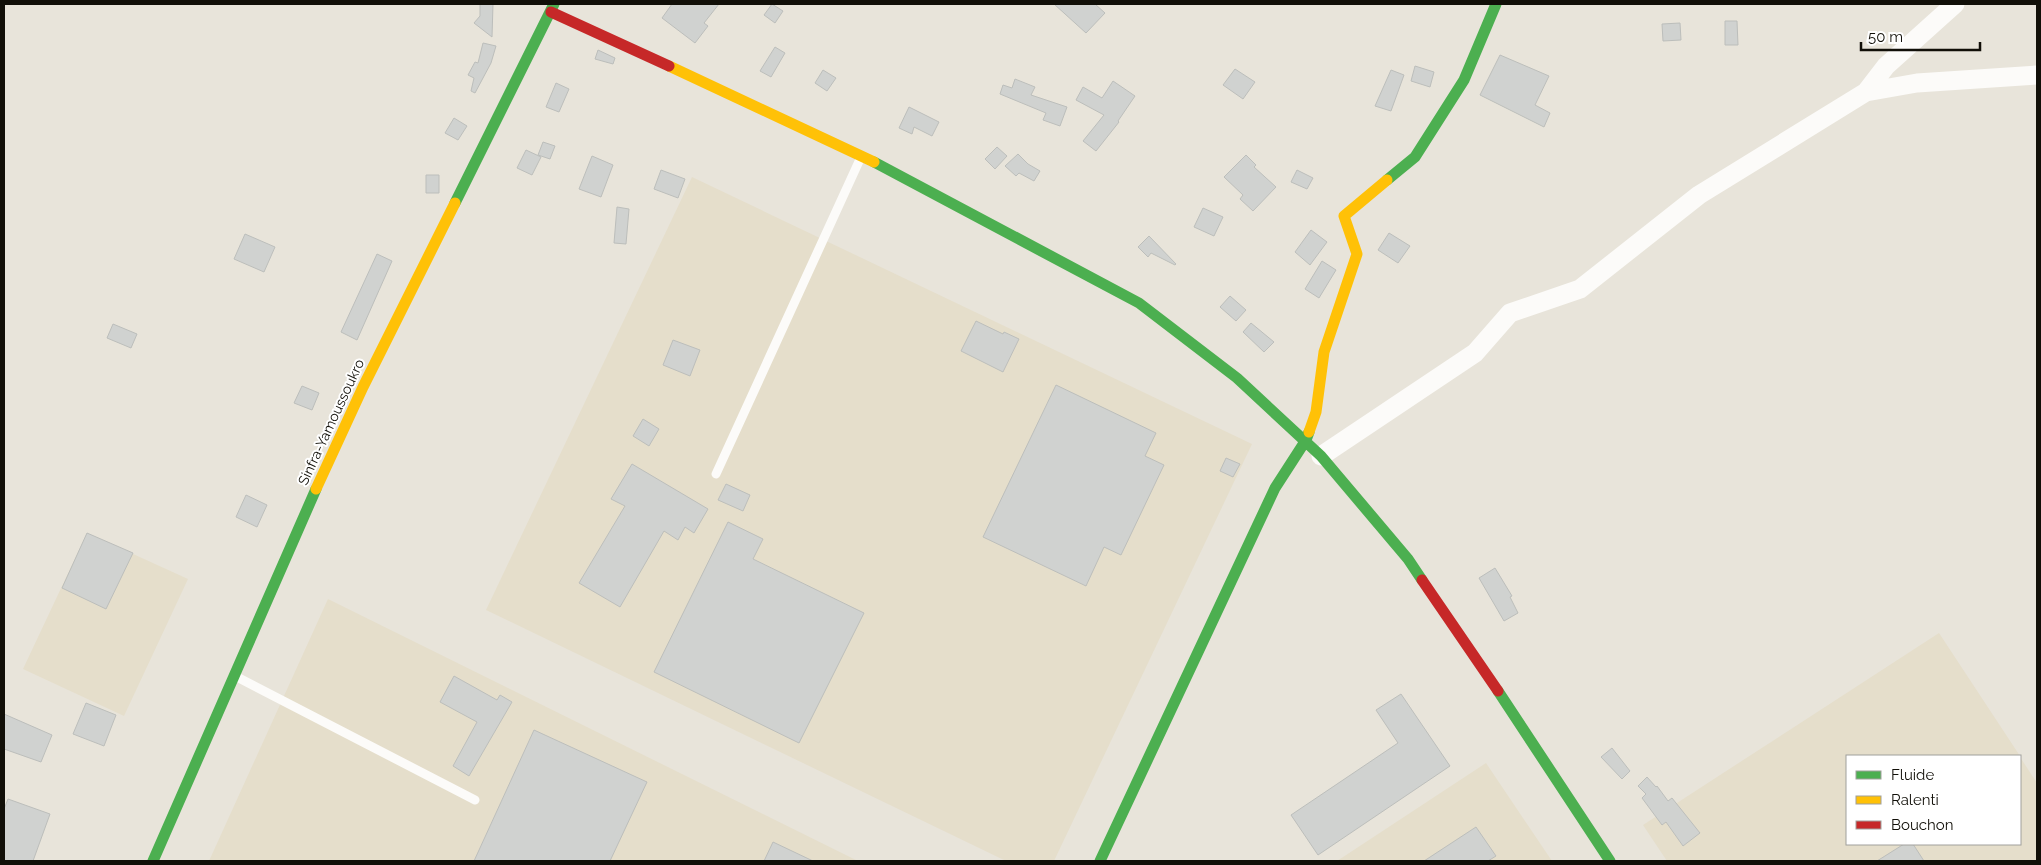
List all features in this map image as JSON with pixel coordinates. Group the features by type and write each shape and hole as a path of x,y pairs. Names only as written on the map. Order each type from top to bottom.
{"street":[{"path":"1100,861 1275,488 1306,440 1316,412 1324,352 1357,254 1344,216 1415,157 1464,80 1496,4"},
{"path":"1321,456 1475,353 1510,313 1580,289 1699,195 1866,92 1886,66 1955,4"},
{"path":"552,8 862,155 1139,303 1237,378 1306,440 1408,559 1484,669 1610,861"},
{"name":"Sinfra-Yamoussoukro","path":"153,861 273,583 364,386 552,8"},
{"path":"1866,92 1917,83 2037,75"}],"lane":[{"path":"716,474 862,155"},
{"path":"234,676 475,800"}],"shaded area":[{"path":"692,177 1252,444 1054,861 1006,861 486,610"},
{"path":"87,533 188,579 124,716 23,669"},
{"path":"328,599 858,861 209,861"},
{"path":"1939,633 2019,755 1846,755 1846,845 2021,845 2021,759 2037,783 2037,861 1667,861 1643,825"},
{"path":"1486,763 1552,861 1337,861"}],"building":[{"path":"480,4 493,4 492,37 474,23 480,16"},
{"path":"672,4 719,4 704,23 708,26 695,43 662,18"},
{"path":"772,4 783,11 775,23 764,15"},
{"path":"1054,4 1095,4 1105,13 1086,33"},
{"path":"1725,21 1737,21 1738,45 1725,45"},
{"path":"1680,23 1681,40 1663,41 1662,24"},
{"path":"483,43 496,46 491,63 475,93 471,91 474,78 468,75 475,62 478,63"},
{"path":"775,47 785,53 771,77 760,71"},
{"path":"598,50 615,58 613,64 595,59"},
{"path":"1500,55 1549,76 1535,105 1550,113 1544,127 1480,95"},
{"path":"1415,66 1434,72 1430,87 1411,81"},
{"path":"1235,69 1255,82 1243,99 1223,85"},
{"path":"823,70 836,78 827,91 815,83"},
{"path":"1391,70 1404,75 1391,111 1375,106"},
{"path":"1015,79 1035,87 1031,95 1067,107 1060,126 1043,120 1046,113 1000,94 1003,85 1012,88"},
{"path":"1113,81 1135,96 1119,122 1096,151 1083,141 1104,115 1076,100 1083,87 1102,98"},
{"path":"556,83 569,89 559,112 546,107"},
{"path":"909,107 939,122 932,136 914,127 912,134 899,128"},
{"path":"454,118 467,126 458,140 445,133"},
{"path":"543,142 555,146 550,159 538,155"},
{"path":"997,147 1007,156 995,169 985,159"},
{"path":"526,150 541,157 532,175 517,168"},
{"path":"1018,154 1028,164 1040,171 1034,181 1019,173 1016,176 1005,166"},
{"path":"1246,155 1256,165 1254,167 1276,187 1253,211 1240,199 1243,195 1224,177"},
{"path":"592,156 613,165 601,197 579,189"},
{"path":"661,170 685,179 678,198 654,189"},
{"path":"1297,170 1313,178 1307,189 1291,182"},
{"path":"426,175 439,175 439,193 426,193"},
{"path":"617,207 629,209 626,244 614,243"},
{"path":"1203,208 1223,217 1214,236 1194,227"},
{"path":"1311,230 1327,242 1310,265 1295,252"},
{"path":"1389,233 1410,246 1398,263 1378,250"},
{"path":"245,234 275,247 264,272 234,259"},
{"path":"1149,236 1175,265 1151,253 1148,257 1138,247"},
{"path":"377,254 392,261 357,340 341,332"},
{"path":"1322,261 1336,270 1319,298 1305,289"},
{"path":"1230,296 1246,310 1236,321 1220,307"},
{"path":"976,321 1003,334 1004,332 1019,339 1003,372 961,351"},
{"path":"1251,323 1274,342 1264,352 1243,332"},
{"path":"113,324 137,334 131,348 107,338"},
{"path":"673,340 700,350 690,376 663,365"},
{"path":"1056,385 1156,433 1145,456 1164,465 1121,555 1104,547 1086,586 983,537"},
{"path":"302,386 319,393 312,410 294,403"},
{"path":"643,419 659,429 649,446 633,436"},
{"path":"1226,458 1240,464 1233,477 1220,471"},
{"path":"632,464 708,509 694,533 685,527 678,540 664,531 620,607 579,583 625,506 611,499"},
{"path":"726,484 750,495 743,511 718,500"},
{"path":"246,495 267,505 257,527 236,517"},
{"path":"728,522 763,539 753,559 864,613 799,743 654,672"},
{"path":"87,533 133,553 106,609 62,588"},
{"path":"1495,568 1512,596 1510,597 1518,613 1504,621 1479,578"},
{"path":"454,676 497,700 500,695 512,702 469,776 453,766 477,722 440,702"},
{"path":"1401,694 1450,766 1318,855 1291,815 1398,743 1376,710"},
{"path":"86,703 116,715 104,746 73,734"},
{"path":"4,714 52,735 41,762 4,749"},
{"path":"534,730 647,782 610,861 474,861"},
{"path":"1612,748 1630,771 1622,779 1601,757"},
{"path":"1647,777 1657,786 1668,801 1672,798 1700,833 1683,846 1666,822 1662,825 1642,798 1646,794 1638,786"},
{"path":"8,799 50,814 33,861 4,861 4,809"},
{"path":"1476,827 1496,856 1488,861 1424,861"},
{"path":"773,842 813,861 764,861"},
{"path":"1902,845 1914,845 1924,861 1877,861"}],"traffic: fast":[{"path":"455,203 554,4"},
{"path":"1387,180 1415,157 1464,80 1496,4"},
{"path":"874,162 1139,303 1237,378 1321,456 1408,559 1422,580"},
{"path":"1100,861 1275,488 1306,440 1309,432"},
{"path":"153,861 316,489"},
{"path":"1498,691 1610,861"}],"traffic: slow":[{"path":"669,66 874,162"},
{"path":"1309,432 1316,412 1324,352 1357,254 1344,216 1387,180"},
{"path":"316,489 363,387 455,203"}],"traffic: jam":[{"path":"551,12 669,66"},
{"path":"1422,580 1498,691"}]}
